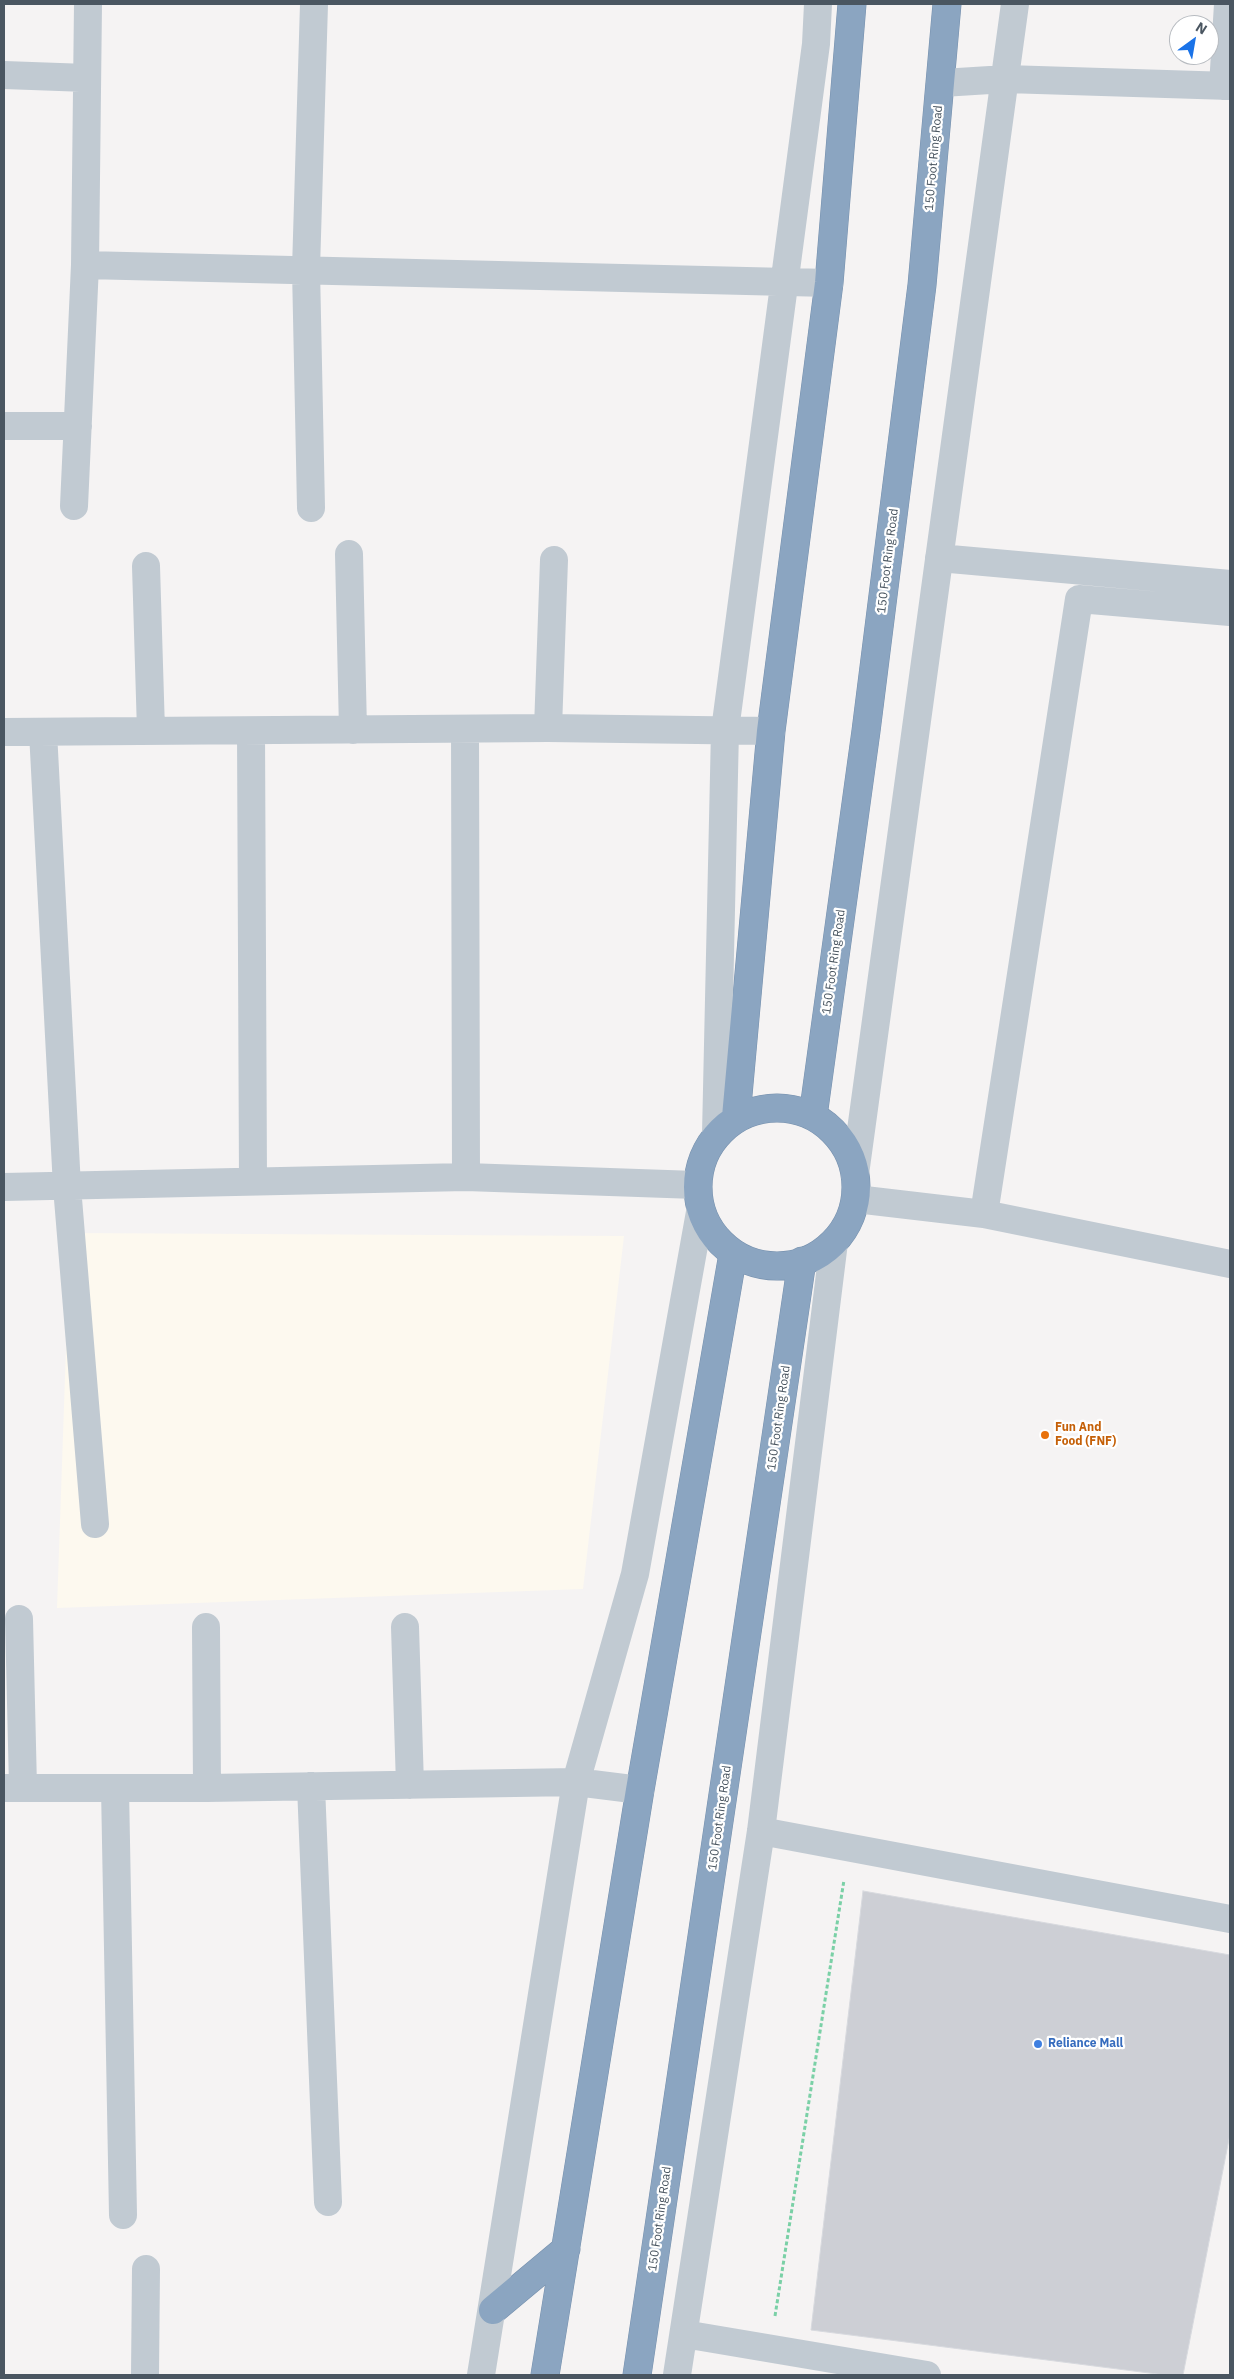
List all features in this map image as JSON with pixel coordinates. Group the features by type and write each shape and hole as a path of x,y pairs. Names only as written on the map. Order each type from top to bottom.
{"highway":[{"path":"736,1117 771,731 829,283 852,4"},
{"name":"150 Foot Ring Road","path":"813,1116 866,731 922,285 942,83 947,4"},
{"path":"762,1108 789,1108 813,1116 833,1130 848,1150 855,1186 849,1222 834,1242 812,1258 786,1266 759,1264 734,1254 714,1236 700,1212 696,1184 702,1158 716,1134 736,1117 762,1108"},
{"path":"546,2375 640,1790 734,1254"},
{"name":"150 Foot Ring Road","path":"637,2375 802,1261"},
{"path":"493,2310 566,2249"}],"street":[{"path":"74,506 84,265 88,4"},
{"path":"311,508 306,269 314,4"},
{"path":"716,1134 725,730 816,44 818,4"},
{"path":"1015,4 855,1186 1230,1264"},
{"path":"942,83 1006,79 1226,86 1228,4"},
{"path":"4,75 87,78"},
{"path":"84,265 829,283"},
{"path":"4,426 78,426"},
{"path":"349,554 353,730"},
{"path":"939,558 1230,584"},
{"path":"548,728 554,560"},
{"path":"146,566 151,731"},
{"path":"984,1214 1079,599 1230,612"},
{"path":"4,732 548,728 771,731"},
{"path":"466,729 466,1177"},
{"path":"251,731 253,1181"},
{"path":"43,732 67,1187 95,1524"},
{"path":"4,1187 466,1177 696,1184"},
{"path":"481,2375 493,2310 576,1782 634,1574 700,1212"},
{"path":"677,2375 761,1831 834,1242"},
{"path":"19,1619 13,1788 207,1788 576,1782 640,1790"},
{"path":"206,1627 207,1788"},
{"path":"405,1627 410,1785"},
{"path":"311,1786 328,2202"},
{"path":"115,1788 123,2215"},
{"path":"761,1831 1230,1919"},
{"path":"145,2375 146,2269"},
{"path":"684,2334 927,2375"}],"path":[{"path":"770,2348 849,1847"}],"shaded area":[{"path":"70,1233 624,1236 583,1589 57,1608"}],"building":[{"name":"Reliance Mall","path":"863,1891 1230,1955 1230,2134 1183,2375 1165,2375 811,2330"}],"place":[{"name":"Fun And Food (FNF)","path":"1045,1435"},
{"name":"Reliance Mall","path":"1038,2044"}]}
